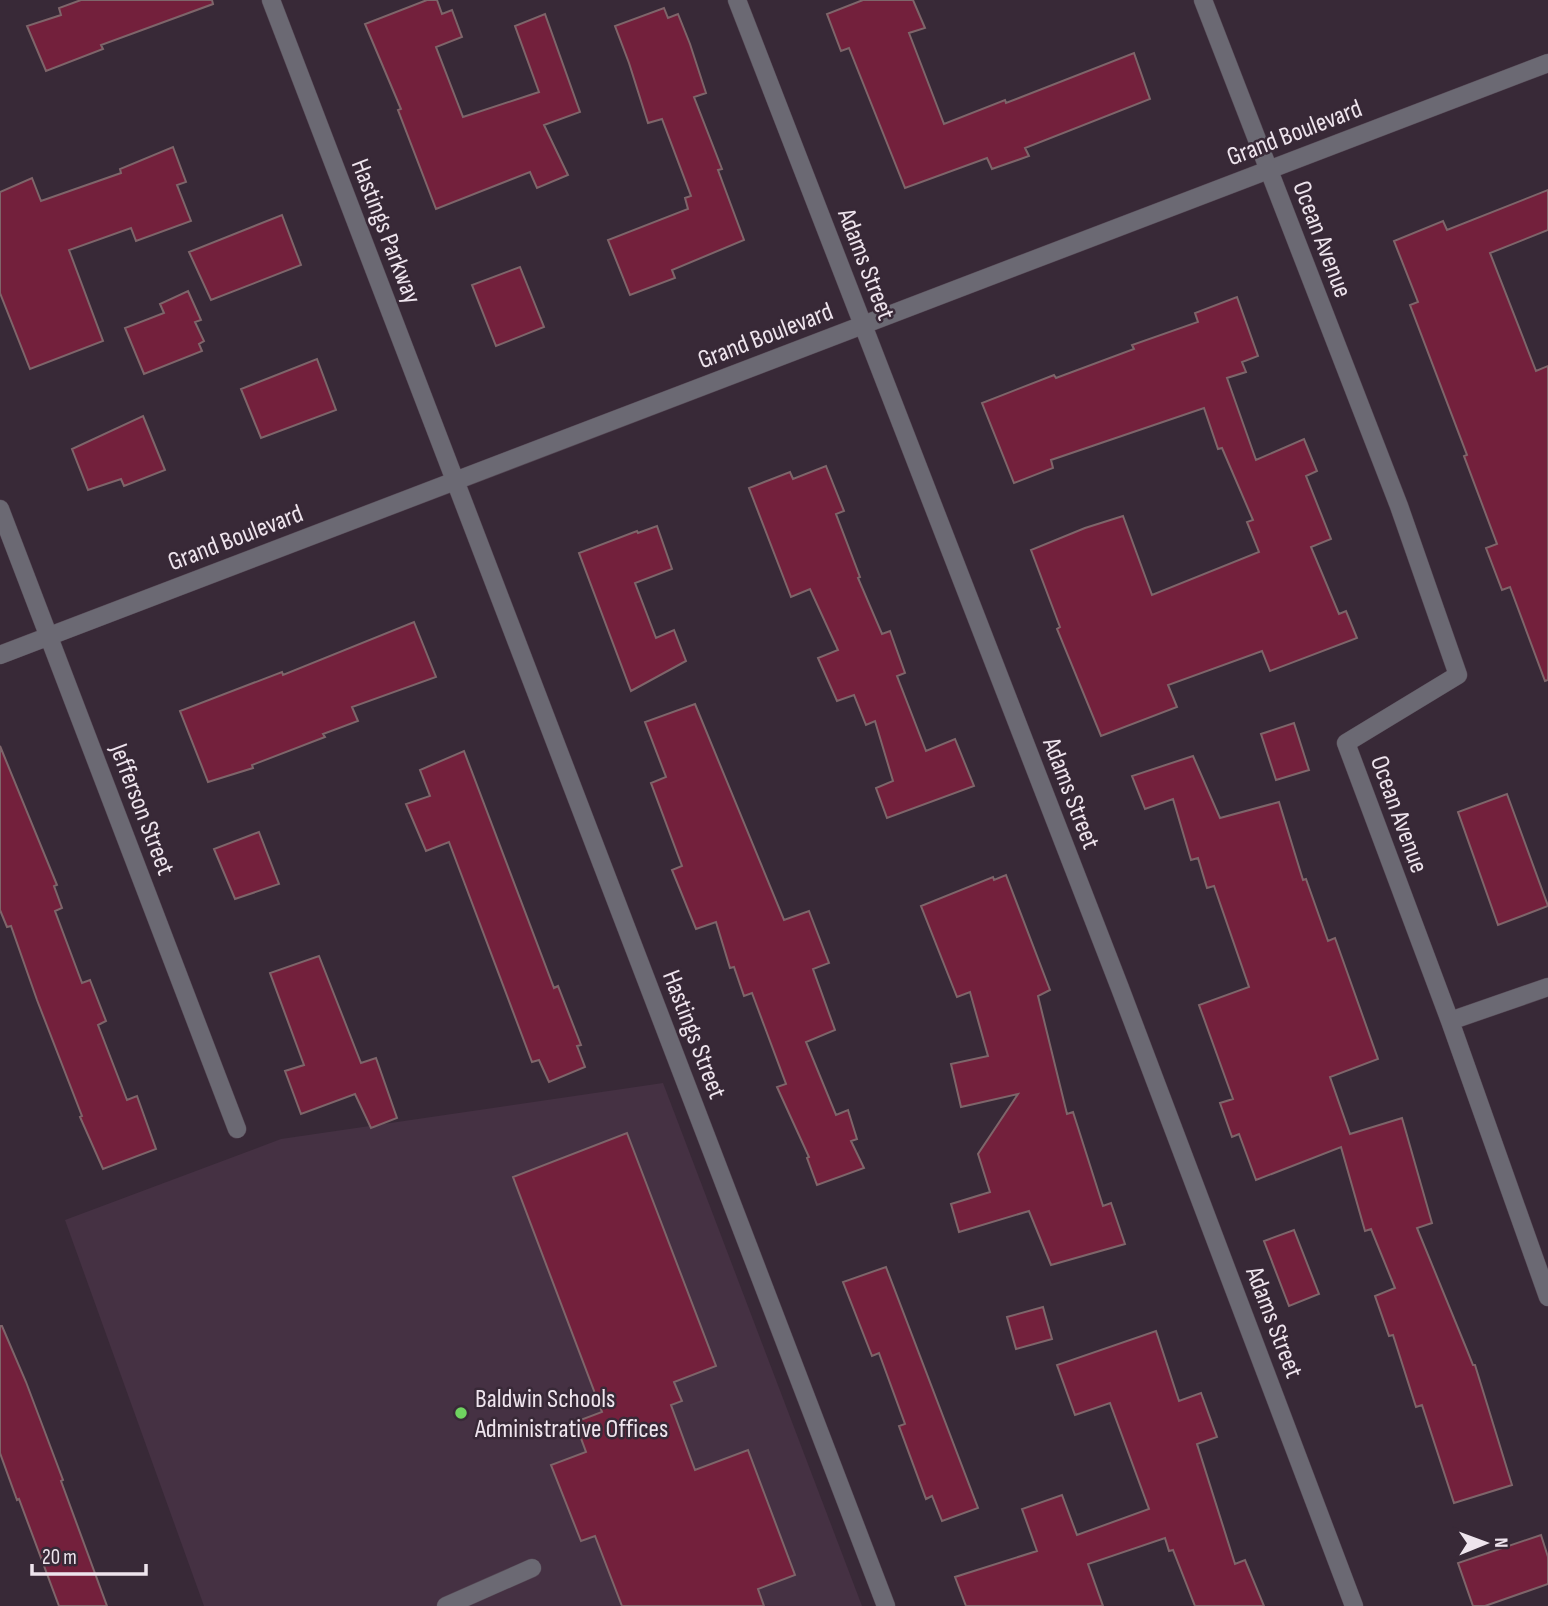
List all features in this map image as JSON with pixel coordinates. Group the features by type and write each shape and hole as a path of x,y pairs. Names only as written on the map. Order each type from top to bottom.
{"street":[{"name":"Hastings Parkway","path":"271,0 455,481"},
{"name":"Adams Street","path":"737,0 1115,975 1354,1606"},
{"path":"1203,0 1268,169"},
{"name":"Grand Boulevard","path":"0,655 1548,63"},
{"name":"Ocean Avenue","path":"1268,169 1399,506 1458,675 1346,743 1450,1021 1548,1297"},
{"name":"Hastings Street","path":"455,481 886,1606"},
{"name":"Jefferson Street","path":"0,509 237,1129"},
{"path":"1450,1021 1548,987"},
{"path":"446,1606 532,1568"}],"shaded area":[{"name":"Baldwin Schools Administrative Offices","path":"663,1083 862,1606 204,1606 65,1220 281,1139"}],"building":[{"path":"81,0 212,0 213,4 101,45 103,49 46,71 27,26 61,15 59,8"},
{"path":"427,0 437,0 442,14 452,10 462,37 436,47 463,117 539,92 515,26 545,14 580,112 544,125 568,175 537,188 530,172 436,209 398,110 401,109 365,24"},
{"path":"863,0 913,0 925,28 909,33 944,124 1134,53 1150,99 1025,148 1029,156 992,169 987,158 905,188 849,48 841,51 827,14"},
{"path":"664,8 668,18 678,14 690,44 706,93 694,97 722,169 718,170 744,240 672,270 675,278 630,295 608,240 688,209 685,198 691,196 662,119 648,123 615,26"},
{"path":"173,147 186,182 177,185 191,221 136,241 131,228 69,250 103,341 30,369 0,293 0,192 32,178 41,201 121,173 120,169"},
{"path":"1548,190 1548,230 1490,253 1536,371 1548,366 1548,680 1545,681 1510,587 1502,590 1486,548 1497,544 1464,456 1467,455 1410,305 1418,302 1394,241 1443,221 1447,230"},
{"path":"282,215 301,265 211,300 189,252"},
{"path":"520,267 544,327 496,346 472,285"},
{"path":"188,291 201,320 195,322 204,341 199,344 202,351 144,374 125,328 164,313 160,304"},
{"path":"1237,297 1258,356 1242,362 1246,372 1227,378 1256,460 1304,439 1317,471 1306,476 1331,539 1311,547 1339,614 1346,611 1357,638 1270,671 1262,651 1168,685 1177,707 1101,736 1057,629 1060,627 1031,550 1123,516 1152,595 1259,552 1247,522 1253,520 1222,448 1218,449 1204,408 1051,460 1053,468 1014,483 982,403 1054,375 1056,378 1134,349 1132,345 1198,322 1195,313"},
{"path":"317,359 336,410 261,438 241,389"},
{"path":"143,416 165,470 124,486 121,479 88,490 72,449"},
{"path":"826,466 844,511 836,514 860,577 858,578 882,634 890,631 905,673 897,676 926,751 955,739 974,786 887,818 876,788 893,781 875,721 866,725 854,695 837,701 818,658 838,650 810,589 791,597 749,488 790,472 793,479"},
{"path":"657,526 672,569 635,583 656,638 674,630 686,661 631,691 579,553"},
{"path":"414,622 436,677 352,707 358,721 323,734 325,737 252,765 253,768 208,782 180,711 282,672 283,675"},
{"path":"695,704 784,920 809,911 829,963 813,969 835,1030 806,1042 836,1115 848,1110 857,1139 851,1141 864,1168 817,1185 807,1158 809,1157 777,1087 786,1084 752,993 744,996 734,967 730,968 716,922 696,929 672,870 682,866 651,783 666,777 645,722"},
{"path":"1294,723 1309,770 1276,780 1261,734"},
{"path":"0,746 57,885 54,886 62,908 55,911 82,983 90,980 106,1021 98,1025 127,1100 137,1096 156,1149 103,1169 80,1117 82,1116 11,926 7,927 0,910"},
{"path":"464,751 554,988 558,986 581,1045 577,1046 585,1067 549,1082 539,1060 532,1062 449,842 426,851 406,804 430,796 420,770"},
{"path":"1193,756 1220,818 1279,802 1303,880 1306,879 1328,941 1335,938 1378,1059 1330,1077 1350,1134 1402,1118 1432,1223 1417,1228 1475,1365 1512,1485 1454,1503 1422,1405 1416,1407 1393,1335 1389,1336 1375,1296 1395,1288 1371,1229 1365,1231 1341,1147 1256,1180 1239,1134 1232,1137 1220,1103 1233,1099 1199,1005 1249,987 1214,886 1207,888 1198,858 1191,860 1173,799 1145,809 1132,776"},
{"path":"1507,794 1548,906 1498,925 1458,812"},
{"path":"259,832 279,884 235,899 214,849"},
{"path":"1006,875 1050,990 1038,996 1067,1114 1073,1112 1103,1206 1111,1203 1125,1244 1051,1265 1029,1211 959,1232 951,1204 990,1192 978,1154 1018,1094 961,1107 951,1064 988,1056 970,992 957,997 921,906 993,877 994,880"},
{"path":"319,956 361,1063 376,1058 397,1118 371,1128 355,1094 301,1114 285,1071 304,1065 270,973"},
{"path":"627,1133 716,1366 674,1382 682,1401 671,1405 695,1470 748,1450 795,1575 758,1589 764,1606 622,1606 595,1536 581,1541 551,1465 586,1452 575,1422 602,1412 513,1177"},
{"path":"1294,1230 1319,1294 1289,1306 1264,1241"},
{"path":"886,1267 978,1508 942,1521 932,1496 926,1499 899,1426 905,1424 879,1353 872,1356 843,1282"},
{"path":"1043,1307 1052,1339 1016,1349 1007,1317"},
{"path":"0,1326 26,1382 107,1606 59,1606 19,1499 17,1500 0,1453"},
{"path":"1156,1331 1179,1401 1201,1393 1217,1437 1197,1444 1235,1564 1245,1560 1264,1606 1195,1606 1173,1550 1169,1551 1165,1538 1088,1564 1103,1606 966,1606 955,1577 1037,1551 1022,1509 1062,1495 1077,1535 1149,1509 1110,1403 1075,1415 1057,1365"},
{"path":"1541,1535 1548,1557 1548,1584 1485,1606 1473,1606 1458,1563"}],"place":[{"name":"Baldwin Schools Administrative Offices","path":"461,1413"}]}
